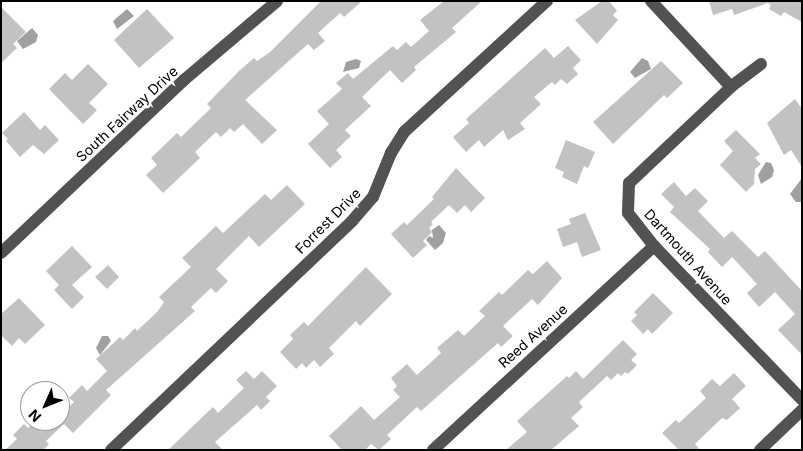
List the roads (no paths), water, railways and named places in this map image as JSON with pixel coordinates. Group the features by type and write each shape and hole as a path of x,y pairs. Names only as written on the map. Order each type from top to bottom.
{"street":[{"name":"South Fairway Drive","path":"1,253 184,80 277,1"},
{"name":"Forrest Drive","path":"111,450 352,221 374,197 391,153 404,132 547,1"},
{"path":"652,1 731,87"},
{"name":"Dartmouth Avenue","path":"761,64 731,87 629,183 628,213 654,246 802,400"},
{"name":"Reed Avenue","path":"433,450 654,246"},
{"path":"760,450 802,410"}]}
